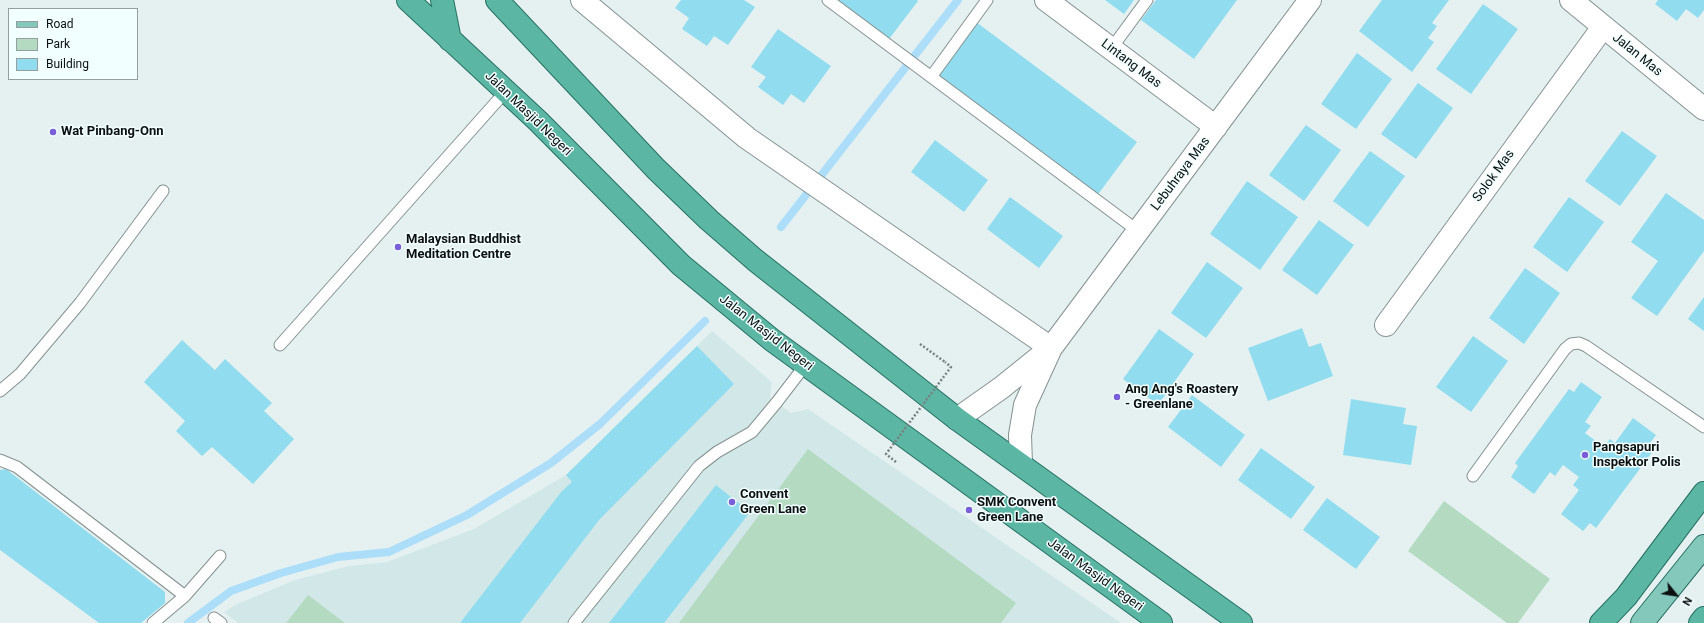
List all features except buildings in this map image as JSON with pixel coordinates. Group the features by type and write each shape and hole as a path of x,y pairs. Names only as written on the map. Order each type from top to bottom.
{"highway":[{"name":"Jalan Masjid Negeri","path":"408,0 538,121 681,265 772,340 1161,623"},
{"path":"442,0 450,40"},
{"path":"497,0 656,169 709,220 755,260 957,419 1241,623"},
{"path":"1601,623 1626,597 1704,493"},
{"path":"1700,623 1704,618"}],"main road":[{"path":"1642,623 1704,546"}],"street":[{"path":"582,0 747,138 1051,348"},
{"name":"Lintang Mas","path":"1046,0 1216,127"},
{"name":"Lebuhraya Mas","path":"1021,464 1020,435 1024,405 1051,348 1310,0"},
{"name":"Jalan Mas","path":"1571,0 1704,109"},
{"name":"Solok Mas","path":"1386,325 1603,27"},
{"name":"Lebuhraya Mas","path":"957,419 1001,388 1051,348"}],"lane":[{"path":"828,0 1138,231"},
{"path":"927,74 987,0"},
{"path":"1111,49 1147,0"},
{"path":"280,345 506,92"},
{"path":"0,391 20,374 80,303 163,191"},
{"path":"1473,476 1565,349 1571,344 1579,343 1586,346 1704,427"},
{"path":"574,623 699,466 717,452 752,432 806,364"},
{"path":"0,460 16,467 185,596"},
{"path":"153,623 185,596 220,556"}],"path":[{"path":"896,462 886,454 951,367 920,344"}],"shaded area":[{"name":"Convent Green Lane","path":"712,331 772,382 770,397 791,413 808,409 1121,623 238,623 224,612 235,605 295,580 349,566 387,562 474,529 566,475"}],"green space":[{"path":"808,449 1016,603 1001,623 679,623"},
{"path":"1444,501 1550,579 1518,623 1507,623 1408,551"},
{"path":"308,595 345,623 286,623"}],"waterway":[{"path":"781,227 958,0"},
{"path":"188,623 231,591 281,573 338,557 389,552 467,515 551,463 600,424 705,321"}],"place":[{"name":"Wat Pinbang-Onn","path":"53,132"},
{"name":"Malaysian Buddhist Meditation Centre","path":"398,247"},
{"name":"Ang Ang's Roastery - Greenlane","path":"1117,397"},
{"name":"Pangsapuri Inspektor Polis","path":"1585,455"},
{"name":"Convent Green Lane","path":"732,502"},
{"name":"SMK Convent Green Lane","path":"969,510"}]}
